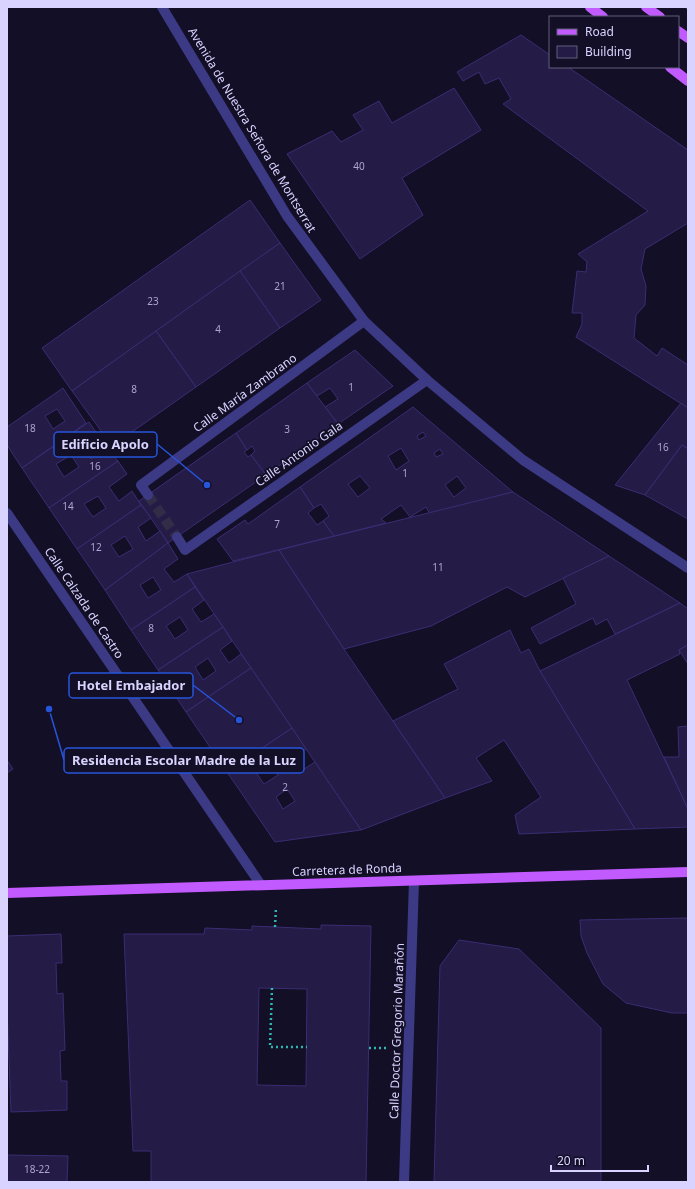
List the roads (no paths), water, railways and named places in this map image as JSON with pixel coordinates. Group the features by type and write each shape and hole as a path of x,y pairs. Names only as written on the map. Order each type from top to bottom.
{"main road":[{"path":"590,7 602,16"},
{"path":"646,7 659,16"},
{"path":"679,32 688,38"},
{"path":"671,68 688,81"},
{"name":"Carretera de Ronda","path":"7,893 688,872"}],"street":[{"name":"Avenida de Nuestra Señora de Montserrat","path":"162,7 287,216 364,321 427,380 523,460 688,568"},
{"name":"Calle María Zambrano","path":"148,495 141,485 364,321"},
{"name":"Calle Antonio Gala","path":"177,537 186,550 427,380"},
{"name":"Calle Calzada de Castro","path":"7,514 261,885"},
{"name":"Calle Doctor Gregorio Marañón","path":"404,1182 414,881"}],"tunnel":[{"path":"148,495 177,537"}],"place":[{"name":"Edificio Apolo","path":"207,485"},
{"name":"Residencia Escolar Madre de la Luz","path":"49,709"},
{"name":"Hotel Embajador","path":"239,720"}]}
